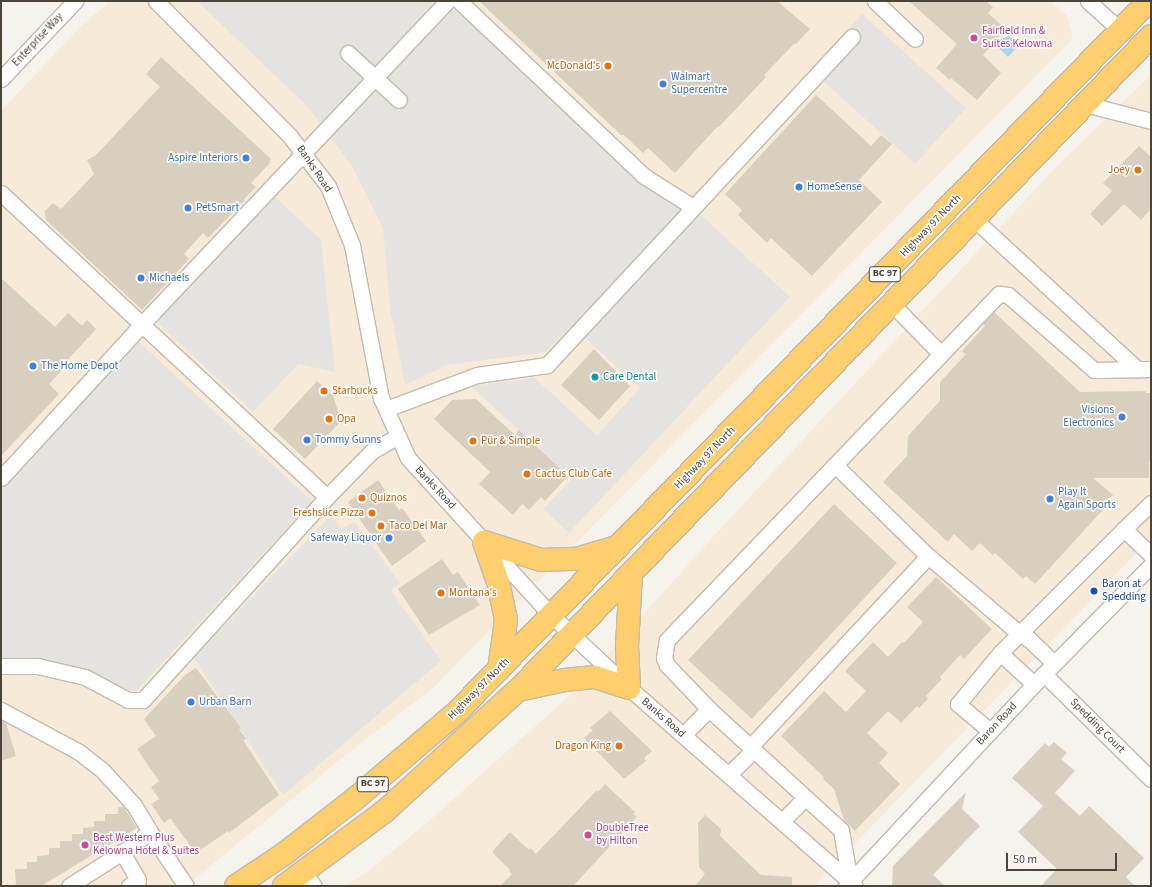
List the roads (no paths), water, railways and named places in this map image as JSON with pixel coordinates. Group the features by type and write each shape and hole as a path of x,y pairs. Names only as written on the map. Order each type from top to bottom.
{"highway":[{"name":"Highway 97 North","path":"236,886 284,854 356,798 458,712 1149,1"},
{"path":"1115,73 1121,31"},
{"name":"BC 97","path":"284,886 309,879 518,690 1151,36"},
{"path":"484,542 541,560 576,559 620,546"},
{"path":"484,542 498,582 506,620 499,670"},
{"path":"518,690 565,680 595,677 629,688 627,646 631,574"}],"street":[{"name":"Enterprise Way","path":"1,79 75,1"},
{"name":"Banks Road","path":"156,1 289,135 304,152 328,186 352,245 381,398 408,458 551,615 629,688 729,774 850,885"},
{"path":"1,478 142,324 447,1"},
{"path":"459,1 644,176 693,207"},
{"path":"875,1 915,40"},
{"path":"1088,1 1121,31"},
{"path":"386,409 477,375 547,365 852,37"},
{"path":"348,53 399,100"},
{"path":"1085,104 1151,121"},
{"path":"1,193 327,497"},
{"path":"974,219 1144,369"},
{"path":"850,885 841,830 709,709 667,665 664,658 667,640 999,294 1008,295 1094,370 1144,369"},
{"path":"892,304 941,354"},
{"path":"1,666 37,666 85,676 128,700 143,700 327,497 372,451 398,436"},
{"path":"834,465 928,556 1020,634 1029,639 1054,663"},
{"path":"990,731 958,704 1000,653 1151,503"},
{"path":"1124,529 1151,555"},
{"path":"729,774 928,556"},
{"name":"Baron Road","path":"850,885 990,731 1054,663 1151,565"},
{"name":"Spedding Court","path":"1000,653 1039,679 1151,779"},
{"path":"683,735 709,709"},
{"path":"1,710 78,752 103,771 134,805 186,886"},
{"path":"782,822 805,798"},
{"path":"69,886 150,832"},
{"path":"122,852 138,880 129,886"}],"water":[{"path":"1009,36 1019,45 1008,57 992,42"}],"place":[{"name":"Fairfield Inn & Suites Kelowna","path":"974,38"},
{"name":"McDonald's","path":"608,66"},
{"name":"Walmart Supercentre","path":"663,84"},
{"name":"Aspire Interiors","path":"246,158"},
{"name":"Joey","path":"1138,170"},
{"name":"HomeSense","path":"799,187"},
{"name":"PetSmart","path":"188,208"},
{"name":"Michaels","path":"141,278"},
{"name":"The Home Depot","path":"33,366"},
{"name":"Care Dental","path":"595,377"},
{"name":"Starbucks","path":"324,391"},
{"name":"Visions Electronics","path":"1122,417"},
{"name":"Opa","path":"329,419"},
{"name":"Tommy Gunns","path":"307,440"},
{"name":"Pür & Simple","path":"473,441"},
{"name":"Cactus Club Cafe","path":"527,474"},
{"name":"Quiznos","path":"362,498"},
{"name":"Play It Again Sports","path":"1050,499"},
{"name":"Freshslice Pizza","path":"372,513"},
{"name":"Taco Del Mar","path":"381,526"},
{"name":"Safeway Liquor","path":"389,538"},
{"name":"Baron at Spedding","path":"1094,591"},
{"name":"Montana's","path":"441,593"},
{"name":"Urban Barn","path":"191,702"},
{"name":"Dragon King","path":"619,746"},
{"name":"DoubleTree by Hilton","path":"588,835"},
{"name":"Best Western Plus Kelowna Hotel & Suites","path":"85,845"}]}
